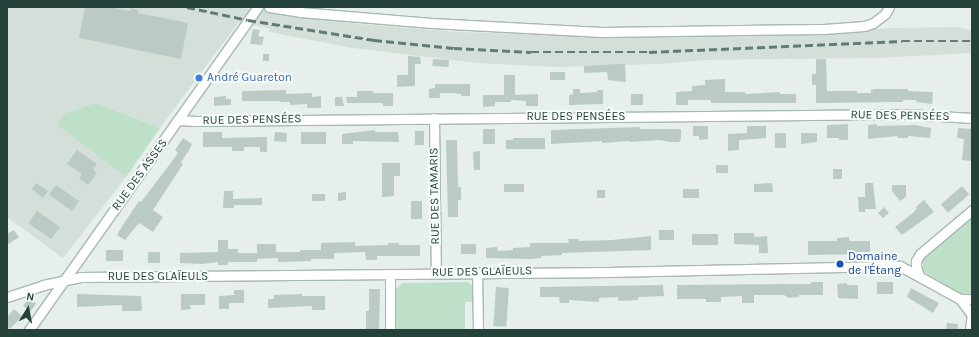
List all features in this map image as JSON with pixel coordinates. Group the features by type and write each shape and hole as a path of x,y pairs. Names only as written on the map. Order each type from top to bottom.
{"street":[{"name":"RUE DES ASSES","path":"29,330 258,7"},
{"path":"268,7 440,23 602,32 824,29 864,26 873,23 885,14 889,7"},
{"name":"RUE DES PENSÉES","path":"179,120 908,114 972,118"},
{"name":"RUE DES TAMARIS","path":"434,118 436,273"},
{"name":"RUE DES GLAÏEULS","path":"900,266 920,254 972,210"},
{"path":"919,275 916,267 916,261 920,254"},
{"name":"RUE DES GLAÏEULS","path":"65,279 80,277 477,272 607,272 900,266 919,275 960,300 972,314"},
{"path":"477,272 478,330"},
{"path":"390,274 390,330"},
{"path":"7,297 65,279"},
{"path":"960,300 972,299"},
{"path":"970,330 972,314"}],"shaded area":[{"path":"7,7 234,7 359,24 459,32 589,36 829,33 892,28 956,27 972,30 972,53 875,58 705,60 660,64 555,67 478,63 353,48 269,32 269,28 238,23 160,128 96,103 57,125 126,177 63,258 7,217"}],"green space":[{"path":"96,103 160,128 126,177 57,125 64,114"},
{"path":"972,217 972,296 965,297 923,271 923,257"},
{"path":"468,282 472,286 472,302 465,302 465,330 396,330 396,289 402,283"}],"building":[{"path":"85,7 109,7 130,11 130,8 138,10 138,13 188,23 181,59 79,38"},
{"path":"253,29 260,30 258,36 264,37 262,45 250,44"},
{"path":"263,54 269,54 269,61 263,61"},
{"path":"408,56 420,57 421,64 415,64 415,86 397,87 397,75 408,75"},
{"path":"433,59 449,60 448,67 433,66"},
{"path":"816,59 826,59 827,91 857,91 857,93 871,93 871,90 875,89 908,89 908,91 933,92 932,104 916,102 917,100 903,100 903,102 816,103 816,85 812,85 812,74 816,74"},
{"path":"625,64 626,82 608,80 607,72 584,73 584,66"},
{"path":"550,72 565,72 565,80 550,80"},
{"path":"504,75 515,75 515,95 538,94 538,106 526,106 526,101 511,100 511,102 495,102 495,106 483,107 483,95 504,95"},
{"path":"725,79 725,92 745,92 745,94 780,92 780,94 796,94 796,103 711,103 711,100 688,100 688,105 676,105 676,92 692,91 692,86 705,85 705,80"},
{"path":"435,84 470,84 470,96 461,96 461,94 453,93 440,93 440,98 429,98 429,89 435,88"},
{"path":"573,89 580,89 580,93 597,92 597,90 603,90 603,104 569,105 569,95 573,94"},
{"path":"286,90 286,94 312,93 312,97 321,96 321,108 307,108 307,104 290,105 290,102 280,101 242,101 242,91"},
{"path":"357,91 393,93 393,106 383,106 383,103 347,103 346,97 357,97"},
{"path":"631,94 643,94 643,105 631,105"},
{"path":"226,96 226,99 231,99 231,105 214,106 214,97"},
{"path":"335,97 342,97 344,106 335,106"},
{"path":"848,124 848,140 827,138 827,125"},
{"path":"877,124 877,126 915,125 931,128 930,138 908,136 908,138 898,138 897,136 868,139 868,125"},
{"path":"693,126 708,126 708,139 699,140 699,136 693,136"},
{"path":"747,126 766,126 766,138 739,140 739,150 728,151 728,134 747,133"},
{"path":"640,127 640,129 681,129 681,139 679,142 659,140 551,144 551,130"},
{"path":"958,128 972,129 972,161 962,160 964,139 957,138"},
{"path":"483,129 495,129 495,144 483,144"},
{"path":"375,130 375,132 398,132 399,142 353,141 353,144 342,144 342,134"},
{"path":"415,131 424,131 424,145 415,145"},
{"path":"203,132 222,132 222,138 267,137 267,152 260,152 260,147 244,147 244,151 232,151 232,147 203,147"},
{"path":"275,132 287,133 286,142 274,141"},
{"path":"301,132 326,132 326,144 301,144"},
{"path":"775,133 786,133 786,148 775,148"},
{"path":"801,133 817,133 817,142 801,144"},
{"path":"183,138 192,144 181,162 183,164 153,210 163,217 153,232 139,223 125,240 117,235 139,201 141,202 178,153 175,150"},
{"path":"513,138 545,138 545,149 506,149 506,140 513,140"},
{"path":"446,140 457,140 458,187 461,187 461,200 458,200 458,217 448,217"},
{"path":"77,150 97,164 93,170 97,173 88,185 79,178 82,174 67,164"},
{"path":"480,151 480,170 474,170 473,152"},
{"path":"382,163 400,163 400,176 394,176 394,196 382,197"},
{"path":"716,165 728,165 728,173 716,173"},
{"path":"833,169 842,169 842,179 833,179"},
{"path":"36,183 48,191 43,198 32,189"},
{"path":"772,183 773,192 754,192 754,184"},
{"path":"865,183 873,183 876,209 865,209 865,212 859,212 858,197 865,197"},
{"path":"504,184 524,184 524,192 504,192"},
{"path":"56,185 79,201 72,211 49,195"},
{"path":"892,185 906,185 906,197 900,201 892,191"},
{"path":"962,186 969,194 948,213 941,204"},
{"path":"683,189 699,189 699,198 683,198"},
{"path":"597,190 605,190 605,198 597,198"},
{"path":"224,191 233,191 233,199 262,198 262,205 234,205 234,208 223,208"},
{"path":"346,192 346,200 338,201 338,193"},
{"path":"312,194 325,194 325,201 312,201"},
{"path":"924,200 934,212 902,235 895,227 914,212 917,208 916,207"},
{"path":"411,201 422,201 422,219 411,219"},
{"path":"884,207 889,213 883,218 878,213"},
{"path":"37,211 60,227 51,239 28,223"},
{"path":"14,230 19,237 7,245 7,234"},
{"path":"659,230 674,230 674,240 659,240"},
{"path":"734,233 754,233 754,237 767,236 768,253 759,253 759,245 734,244"},
{"path":"692,234 718,234 718,245 692,245"},
{"path":"651,236 651,250 562,253 562,255 541,256 541,258 530,259 486,258 486,248 497,247 498,251 513,250 513,248 530,247 530,243 569,243 568,239 579,239 579,241 612,240"},
{"path":"849,237 849,241 870,241 870,252 861,252 861,254 808,255 808,241 837,241 837,238"},
{"path":"218,240 228,240 228,249 238,249 238,253 257,253 257,244 276,244 276,252 300,252 300,250 321,250 321,243 355,242 355,246 388,245 388,243 399,243 399,245 420,245 420,256 377,256 377,260 366,260 365,252 334,253 334,259 311,259 311,261 278,262 278,258 257,259 257,262 228,262 228,265 218,265 218,262 202,264 180,263 180,253 218,252"},
{"path":"461,244 476,244 476,254 461,254"},
{"path":"106,250 123,250 123,261 106,261"},
{"path":"148,252 160,252 160,263 148,263"},
{"path":"811,282 823,282 823,295 799,295 799,297 789,298 784,295 754,295 754,303 742,303 742,296 721,297 721,302 706,302 706,299 677,299 677,285 811,284"},
{"path":"877,282 893,282 893,294 877,294"},
{"path":"847,283 847,285 858,285 858,299 838,298 837,284"},
{"path":"663,285 664,296 638,297 638,300 618,301 618,297 599,298 599,302 569,300 569,303 560,303 559,297 540,297 540,287"},
{"path":"496,287 509,288 506,327 493,326"},
{"path":"911,288 939,303 933,313 907,297"},
{"path":"369,289 380,289 379,330 366,330 366,311 369,311"},
{"path":"234,290 244,290 244,303 229,303 229,309 219,309 219,296 234,295"},
{"path":"77,294 141,296 142,311 122,311 122,305 77,307"},
{"path":"181,294 205,294 205,305 190,305 191,309 181,310"},
{"path":"302,294 302,296 325,296 325,310 312,310 312,306 268,308 268,299 274,299 274,295"},
{"path":"29,298 36,303 30,311 23,306"},
{"path":"14,309 22,316 10,329 7,326 7,317"},
{"path":"947,323 958,324 957,330 946,330"}],"railway":[{"path":"187,7 248,20 374,40 454,48 531,52 649,52 902,41 972,41"}],"place":[{"name":"André Guareton","path":"199,78"},
{"name":"Domaine de l'Étang","path":"840,264"}]}
